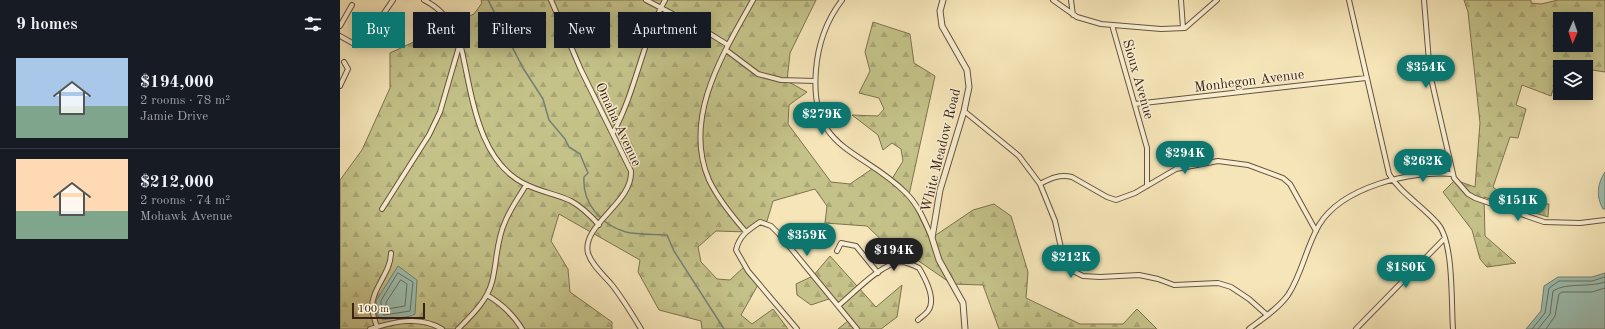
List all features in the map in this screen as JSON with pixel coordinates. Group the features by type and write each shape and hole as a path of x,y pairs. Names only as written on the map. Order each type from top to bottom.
{"street":[{"path":"385,12 393,0"},
{"path":"424,0 442,12"},
{"name":"Omaha Avenue","path":"551,0 581,70 629,163 632,178 627,190 592,234 588,243 588,252 591,261 619,295 641,329"},
{"path":"646,0 707,32 758,74 780,80 815,81"},
{"path":"613,133 622,116 665,0"},
{"path":"746,232 720,199 709,179 702,149 702,122 707,91 727,48 753,0"},
{"path":"842,0 831,17 822,37 815,81 819,114 822,123 832,137 852,154 883,175 907,194 919,209 932,238"},
{"name":"White Meadow Road","path":"943,0 940,11 942,26 961,58 969,78 968,96 940,190 932,238 939,260 963,303 965,329"},
{"path":"1053,0 1073,16 1112,25 1161,30 1183,28 1217,0"},
{"path":"1071,0 1073,16"},
{"path":"1181,0 1183,28"},
{"path":"1349,0 1389,174 1393,180 1438,224 1445,238 1448,252 1453,329"},
{"path":"1424,0 1430,74 1454,178 1463,189 1476,198 1544,222 1580,223 1605,220"},
{"path":"340,26 352,6"},
{"name":"Sioux Avenue","path":"1112,25 1147,148 1146,186"},
{"path":"340,36 352,43"},
{"path":"382,209 429,135 440,112 459,48"},
{"path":"461,48 481,128 489,151 503,168 526,185 572,202 587,212 600,224"},
{"path":"340,86 348,69 344,62"},
{"name":"Monhegon Avenue","path":"1135,104 1366,78"},
{"path":"964,111 1009,146 1019,156 1040,184 1055,221 1064,261 1071,270 1080,275 1100,277 1139,275 1158,279 1174,285 1218,283 1231,287 1249,299 1267,315"},
{"path":"1040,184 1053,177 1072,177 1107,197 1116,200 1136,193 1176,169 1204,163 1232,161 1248,165 1283,178 1290,184 1316,232"},
{"path":"1249,329 1267,315 1288,295 1316,232 1324,218 1335,207 1364,189 1393,180 1437,172 1453,174"},
{"path":"458,329 474,313 487,295 492,282 499,240 504,222 526,185"},
{"path":"797,329 738,256 736,250 738,241 746,232 760,222 771,226 857,329"},
{"path":"1356,329 1445,238"},
{"path":"837,251 841,243 856,246 878,273"},
{"path":"377,327 372,309 373,301 391,264 391,253"},
{"path":"838,306 878,273 890,265 902,262 919,268 925,279 930,302 928,311 918,320"},
{"path":"487,295 500,303 514,317 522,329"},
{"path":"370,329 392,322 412,320 424,322 442,329"}],"green space":[{"path":"481,0 816,0 790,53 787,81 807,92 789,105 788,124 831,182 850,184 872,169 890,182 903,161 901,149 892,143 883,150 878,135 852,115 878,116 884,109 879,98 859,93 870,71 865,52 873,22 910,34 914,63 935,76 909,195 930,239 973,210 994,204 1011,216 1028,272 1026,298 1080,324 1123,324 1137,309 1157,329 999,329 983,285 952,284 907,253 893,251 867,226 825,223 827,206 815,189 773,201 767,221 747,232 716,231 698,247 701,262 717,279 730,280 745,266 759,283 741,315 752,324 773,309 788,329 702,329 701,321 659,310 638,272 640,260 559,214 551,241 568,269 570,292 612,322 612,329 340,329 340,180 362,150 390,88 390,53 401,48 405,48 405,46 413,42 413,48 470,48 470,16 474,14 482,3"},
{"path":"1464,0 1531,0 1531,3 1541,4 1558,0 1605,0 1605,72 1593,70 1593,60 1553,60 1553,90 1551,96 1522,85 1516,105 1526,109 1518,138 1510,137 1493,187 1511,202 1549,204 1548,217 1484,197 1485,236 1516,263 1487,267 1480,259 1472,230 1443,192 1455,180 1475,187 1480,123 1468,12"},
{"path":"830,256 876,307 902,285 897,317 881,329 838,329 848,321 832,298 811,305 797,295 796,284 813,276"}],"water":[{"path":"1605,172 1605,209 1603,209 1599,200 1598,190 1600,181"},
{"path":"398,266 417,280 415,314 383,320 377,315 376,301"},
{"path":"1605,273 1605,329 1526,329 1541,311 1544,286 1558,277 1592,277"}],"waterway":[{"path":"488,0 523,68 543,99 549,120 565,139 569,147 580,154 588,173 584,177 586,196 595,212 609,224 626,232 667,235 674,251 724,329"}]}
